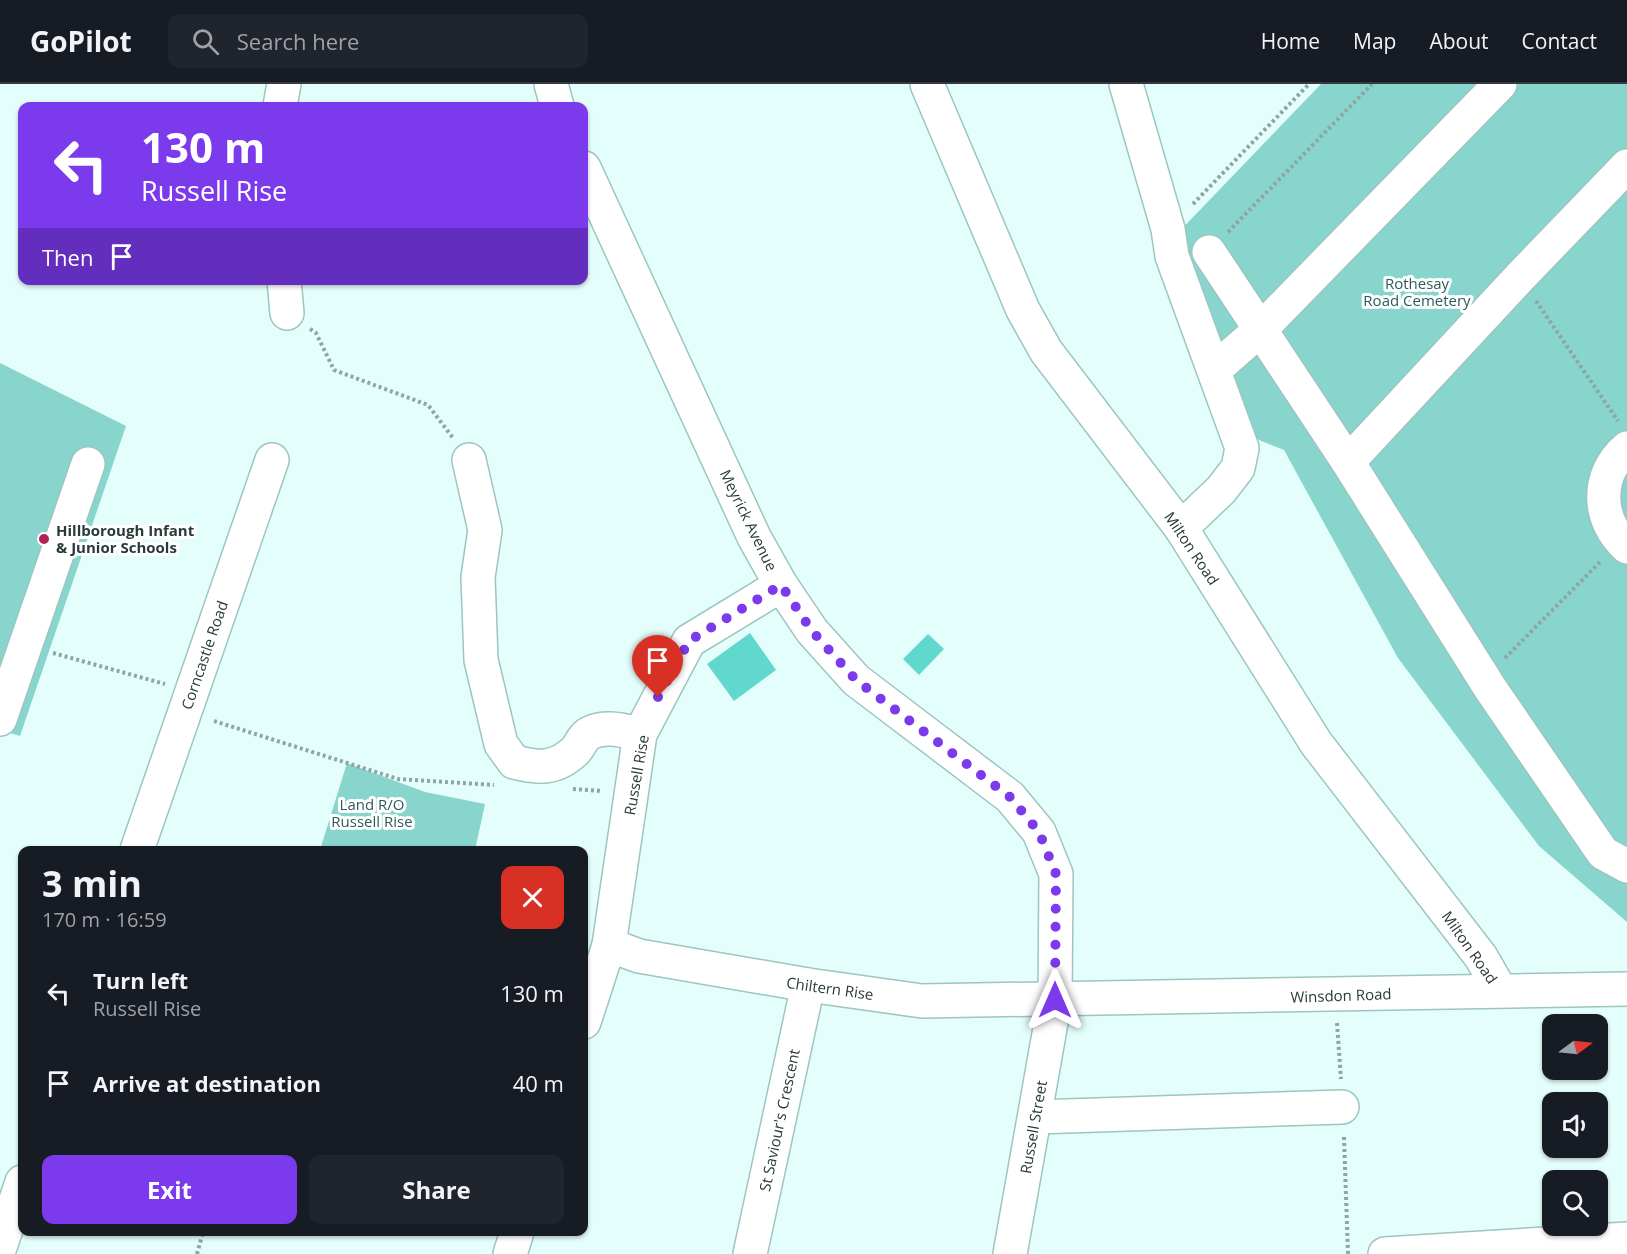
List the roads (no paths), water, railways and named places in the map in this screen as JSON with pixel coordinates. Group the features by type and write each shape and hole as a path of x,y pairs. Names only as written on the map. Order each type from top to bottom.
{"street":[{"path":"281,102 284,84"},
{"path":"551,84 555,102"},
{"name":"Milton Road","path":"927,84 1023,310 1046,351 1181,528 1316,743 1481,957 1500,990"},
{"path":"1126,84 1168,229 1172,256 1242,448 1238,468 1227,483 1194,518 1181,528"},
{"path":"1221,364 1261,328 1500,84"},
{"path":"1348,462 1627,166"},
{"name":"Meyrick Avenue","path":"588,177 754,537 781,585 812,631 856,680 1010,797 1039,832 1056,874 1055,1000"},
{"path":"1209,252 1348,462 1484,680 1603,853 1627,866"},
{"path":"284,285 287,313"},
{"path":"1624,436 1618,456 1607,473 1603,493 1604,513 1612,531 1624,544"},
{"name":"Corncastle Road","path":"137,846 272,460"},
{"path":"469,460 485,530 478,577 482,660 501,744 514,762 537,768 558,763 575,751 588,733 608,728 640,735"},
{"path":"0,719 88,464"},
{"name":"Russell Rise","path":"588,1010 609,945 640,735 689,641 781,585"},
{"name":"Chiltern Rise","path":"609,945 639,956 808,985 922,1001 1055,1000"},
{"name":"St Saviour's Crescent","path":"750,1254 808,985"},
{"name":"Winsdon Road","path":"1055,1000 1627,989"},
{"name":"Russell Street","path":"1010,1254 1055,1000"},
{"path":"1035,1117 1342,1107"},
{"path":"0,1247 18,1194"},
{"path":"510,1254 516,1236"},
{"path":"1384,1254 1627,1239"}],"place":[{"name":"Hillborough Infant & Junior Schools","path":"44,539"}],"park label":[{"name":"Rothesay Road Cemetery","path":"1417,292"},
{"name":"Land R/O Russell Rise","path":"372,812"}]}
